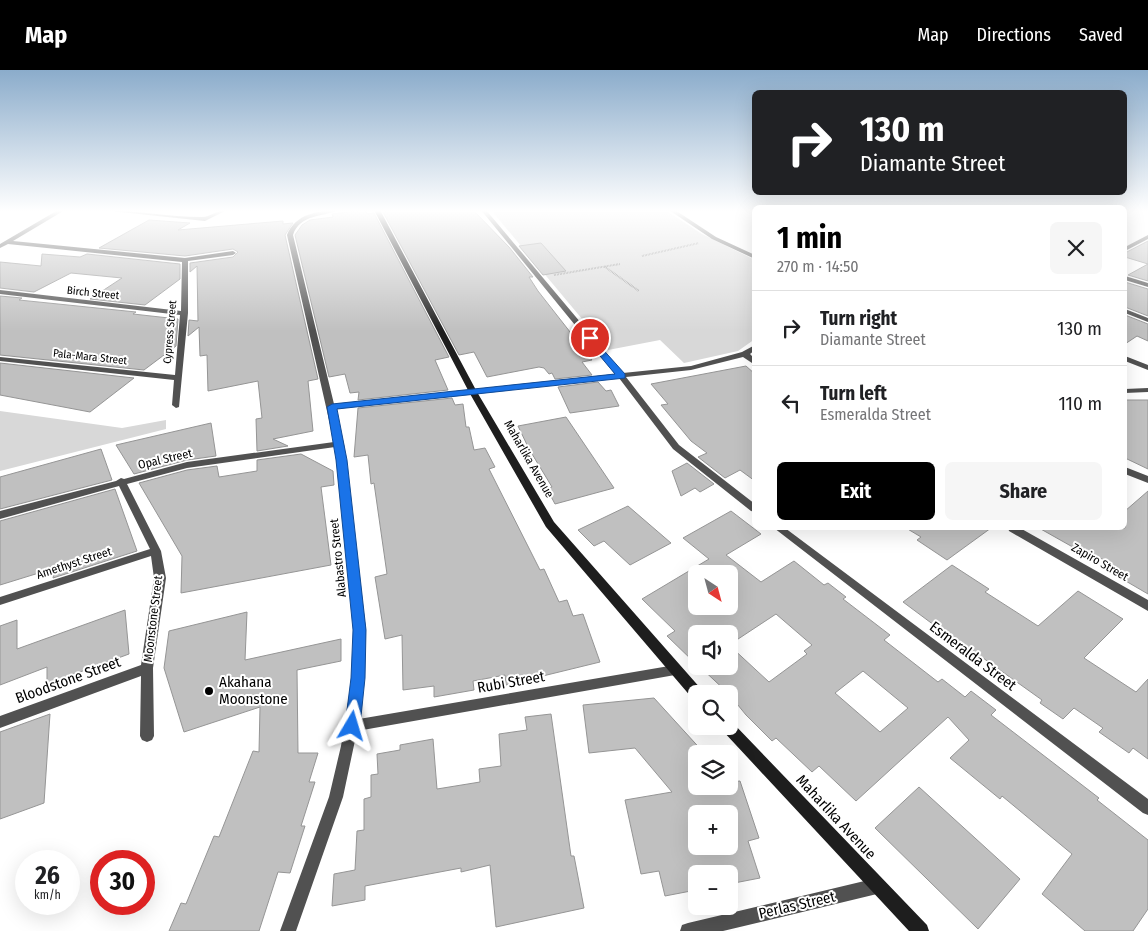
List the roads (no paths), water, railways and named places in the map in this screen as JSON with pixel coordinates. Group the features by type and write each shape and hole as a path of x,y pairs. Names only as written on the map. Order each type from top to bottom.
{"street":[{"path":"88,250 185,260 233,253"},
{"name":"Alabastro Street","path":"288,931 336,798 352,726 358,678 360,630 339,444 332,407 294,250"},
{"name":"Maharlika Avenue","path":"398,250 474,392 550,524 688,685"},
{"path":"516,250 622,376 676,447 752,507"},
{"path":"741,250 752,256"},
{"name":"Cypress Street","path":"176,405 184,313 185,260"},
{"path":"1127,279 1148,285"},
{"name":"Birch Street","path":"0,292 184,313"},
{"path":"1127,312 1148,320"},
{"path":"332,407 691,368 745,354 752,349"},
{"path":"745,354 752,360"},
{"name":"Pala-Mara Street","path":"0,359 178,378"},
{"path":"1127,359 1148,368"},
{"path":"1127,391 1148,390"},
{"name":"Opal Street","path":"0,515 121,481 187,465 339,444"},
{"path":"1127,471 1148,480"},
{"name":"Moonstone Street","path":"121,481 156,551 160,578 147,668 147,736"},
{"name":"Esmeralda Street","path":"782,530 1148,808"},
{"name":"Zapiro Street","path":"1016,530 1148,606"},
{"name":"Amethyst Street","path":"0,601 156,551"},
{"name":"Bloodstone Street","path":"0,722 147,668"},
{"name":"Rubi Street","path":"352,726 674,670"},
{"name":"Maharlika Avenue","path":"735,735 921,931"},
{"name":"Perlas Street","path":"688,931 877,886"}],"place":[{"name":"Akahana Moonstone","path":"209,691"}]}
